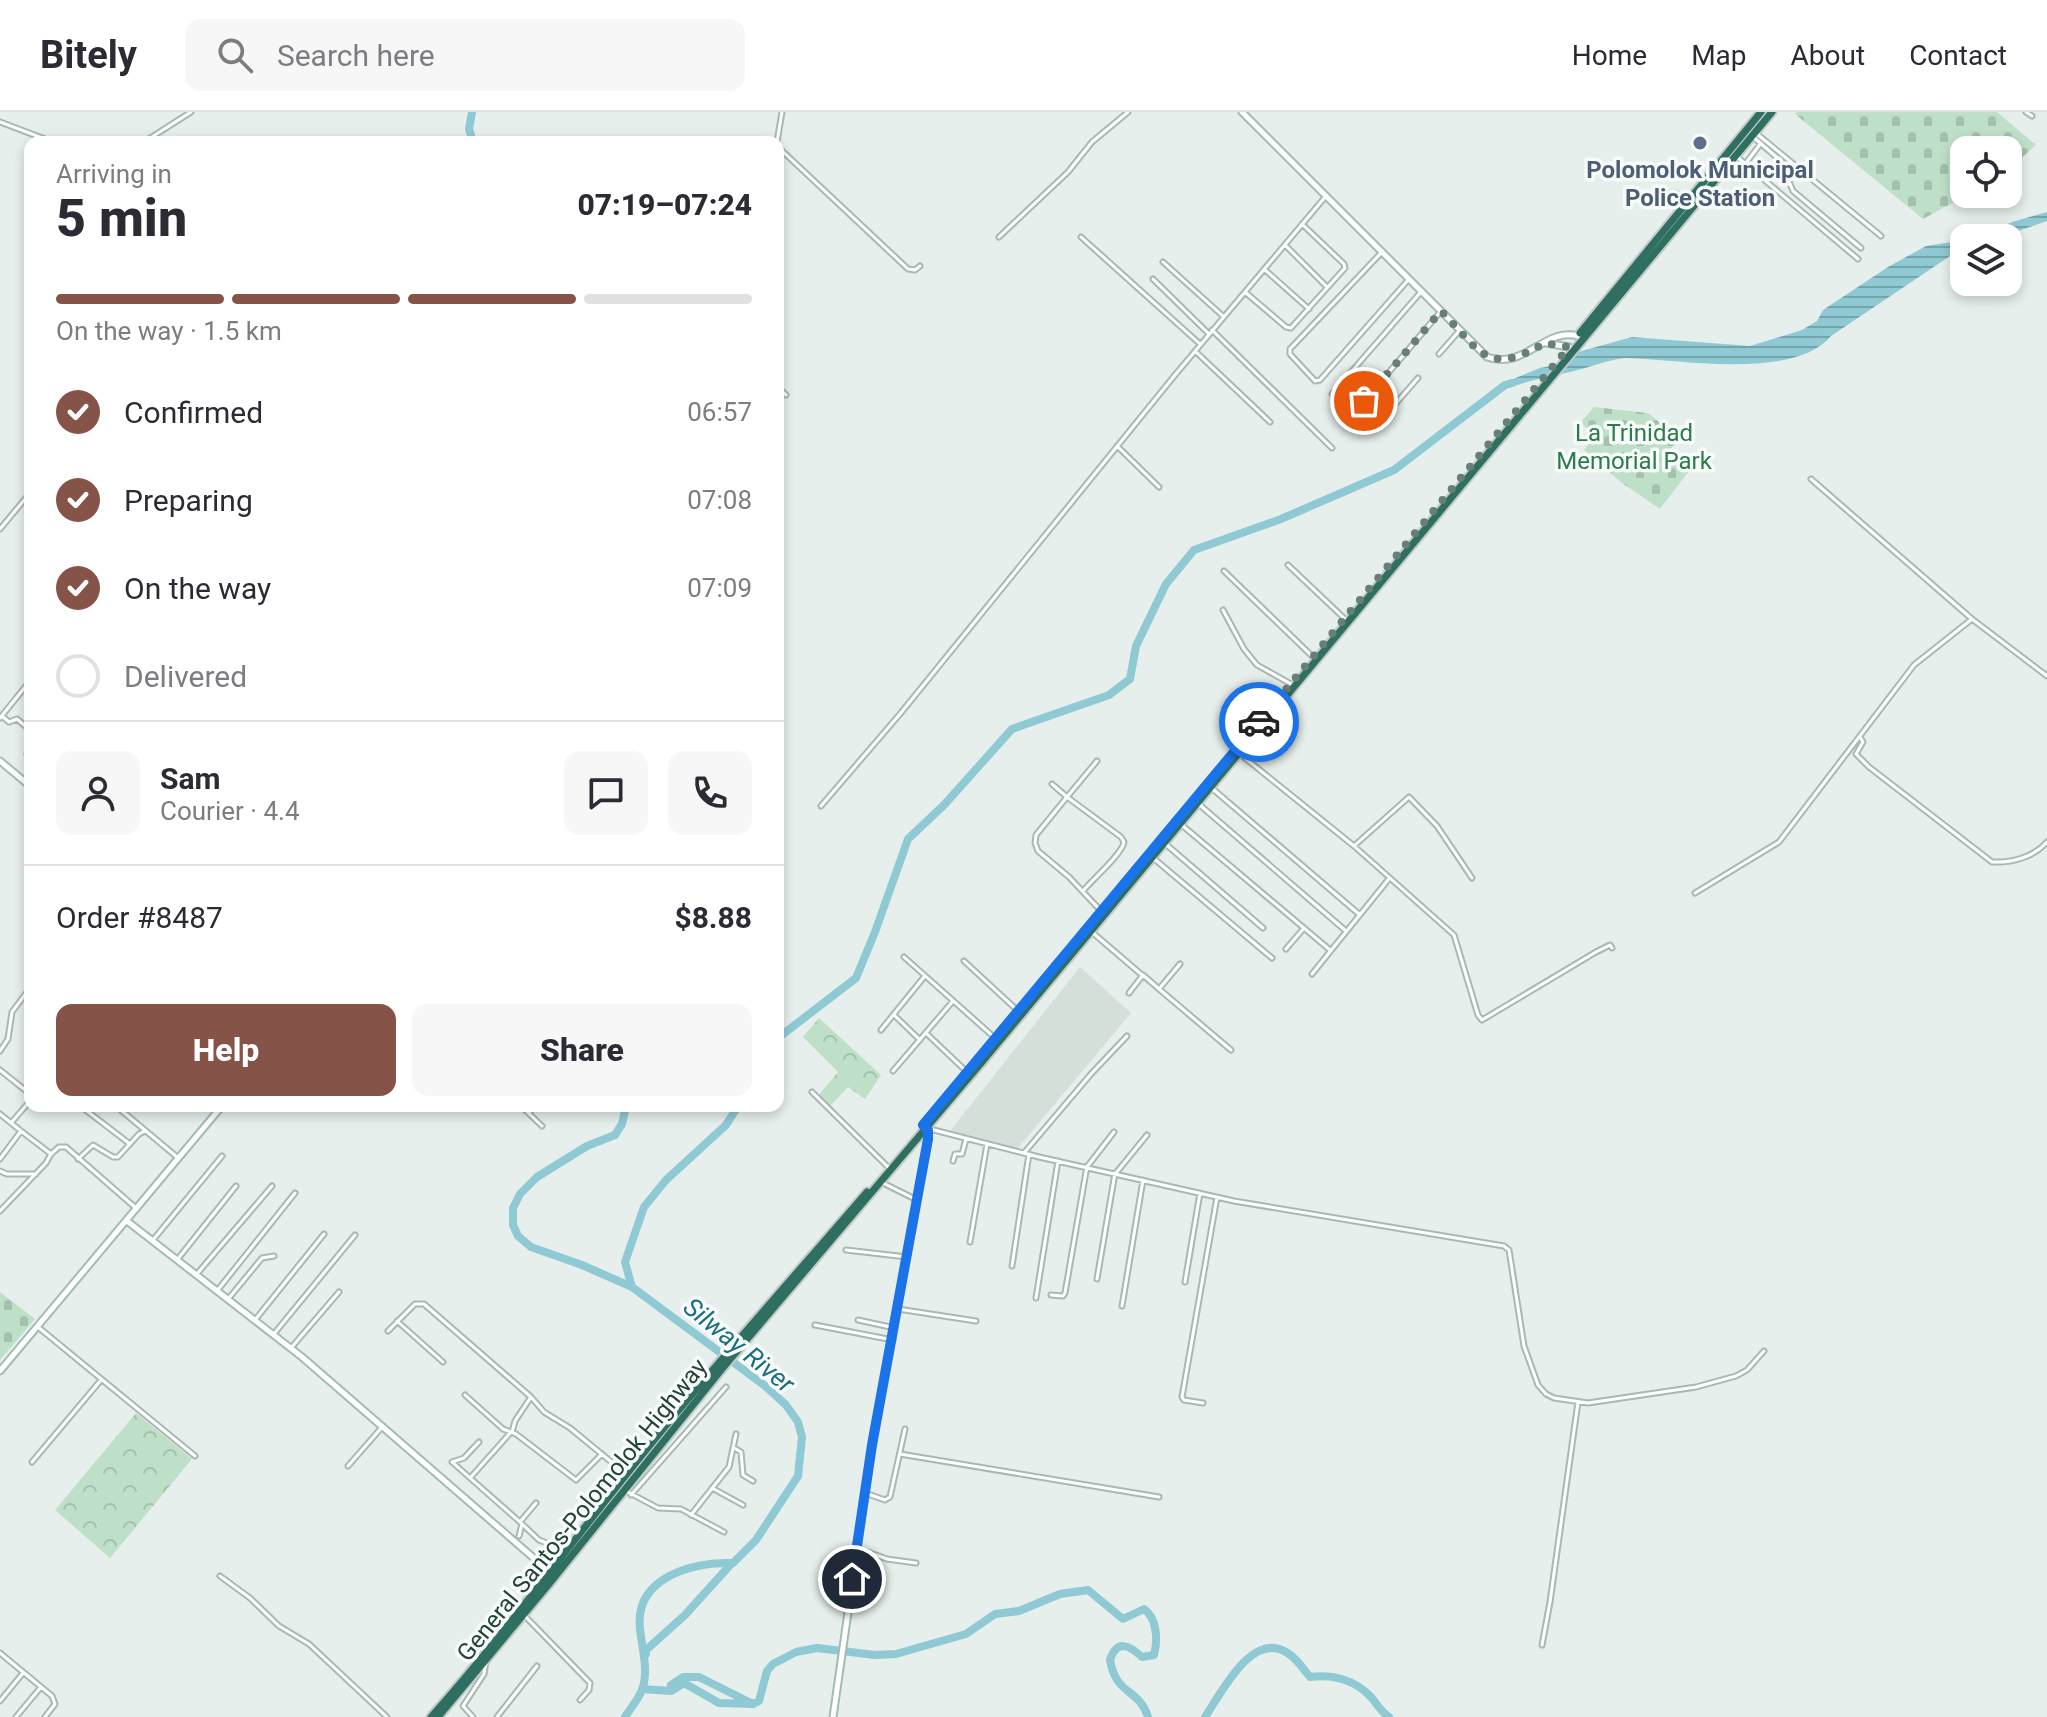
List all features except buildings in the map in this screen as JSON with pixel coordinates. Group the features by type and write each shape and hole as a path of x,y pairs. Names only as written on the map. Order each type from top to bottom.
{"highway":[{"path":"1563,358 1761,112"},
{"path":"431,1717 553,1575 626,1474 881,1182 995,1038 1772,112"},
{"path":"1237,752 1541,385"},
{"path":"738,1345 1162,842"},
{"name":"General Santos-Polomolok Highway","path":"438,1717 718,1368"}],"street":[{"path":"153,136 191,112"},
{"path":"779,136 782,112"},
{"path":"999,237 1068,172 1092,142 1128,112"},
{"path":"1242,112 1483,354 1497,360 1519,357 1562,335 1578,336"},
{"path":"2026,112 2032,116"},
{"path":"0,122 37,136"},
{"path":"1753,134 1780,160 1793,191 1861,248"},
{"path":"1753,134 1881,236"},
{"path":"1745,164 1761,143"},
{"path":"784,151 908,269 915,270 920,266"},
{"path":"1736,156 1858,259"},
{"path":"1660,194 1676,193 1687,202"},
{"path":"821,806 1326,196"},
{"path":"1245,292 1288,328 1292,328 1328,288 1345,265 1302,224"},
{"path":"1081,237 1201,344"},
{"path":"1285,245 1328,288"},
{"path":"1381,253 1290,349 1290,354 1315,381 1320,380 1409,279"},
{"path":"1163,262 1224,317"},
{"path":"1264,269 1309,309"},
{"path":"1153,279 1332,448"},
{"path":"1421,292 1331,395 1349,413 1356,411 1441,311"},
{"path":"1439,354 1460,330"},
{"path":"1545,343 1569,347"},
{"path":"1195,351 1270,422"},
{"path":"1364,401 1380,417 1384,417 1418,378"},
{"path":"1117,446 1159,487"},
{"path":"1811,479 1972,619 2047,676"},
{"path":"0,529 24,500"},
{"path":"1288,565 1345,619"},
{"path":"1224,571 1313,657"},
{"path":"1223,610 1244,649 1257,665 1291,684"},
{"path":"1695,893 1779,842 1914,665 1972,619"},
{"path":"24,688 1,717 9,722 17,719 24,725"},
{"path":"1860,737 1863,742 1856,754 1869,767 1992,862 2029,856 2047,842"},
{"path":"1237,752 1354,846 1456,938 1482,1020 1596,952 1609,946 1612,948"},
{"path":"0,761 24,781"},
{"path":"1097,761 1036,835 1035,843 1038,851 1102,912"},
{"path":"1052,784 1124,842 1121,852 1083,891"},
{"path":"1209,785 1360,915"},
{"path":"1354,846 1409,797 1437,826 1472,878"},
{"path":"1196,801 1346,931"},
{"path":"1178,822 1330,950"},
{"path":"1162,842 1263,928"},
{"path":"1152,857 1272,958"},
{"path":"1312,974 1389,879"},
{"path":"1286,949 1304,928"},
{"path":"1090,931 1231,1050"},
{"path":"904,957 995,1038"},
{"path":"964,961 1018,1011"},
{"path":"1159,989 1180,964"},
{"path":"1129,993 1143,975"},
{"path":"881,1030 925,976"},
{"path":"0,1051 8,1039 12,1012 24,996"},
{"path":"893,1071 954,1001"},
{"path":"894,1015 920,1041"},
{"path":"927,1034 967,1072"},
{"path":"1012,1266 1027,1154 1091,1074 1127,1036"},
{"path":"0,1070 24,1089"},
{"path":"812,1092 888,1167"},
{"path":"11,1123 24,1108"},
{"path":"88,1112 130,1144"},
{"path":"123,1112 179,1159"},
{"path":"0,1371 217,1112"},
{"path":"529,1113 542,1126"},
{"path":"0,1114 51,1154"},
{"path":"925,1126 1027,1154 1217,1197 1341,1221 1506,1247 1509,1250 1524,1346 1538,1385 1554,1398 1578,1402 1642,1396 1729,1378 1747,1370 1764,1351"},
{"path":"833,1717 865,1493 928,1139 925,1126"},
{"path":"0,1159 21,1131"},
{"path":"78,1159 91,1145 115,1158 145,1131"},
{"path":"1051,1295 1063,1296 1065,1293 1087,1166 1114,1132"},
{"path":"1097,1279 1116,1173 1147,1135"},
{"path":"953,1161 955,1154 962,1154 966,1139"},
{"path":"970,1242 987,1144"},
{"path":"0,1211 51,1154 63,1147 137,1209"},
{"path":"153,1240 222,1156"},
{"path":"1036,1298 1058,1161"},
{"path":"0,1171 7,1174 36,1174"},
{"path":"1122,1306 1143,1180"},
{"path":"881,1182 917,1200"},
{"path":"177,1260 236,1186"},
{"path":"196,1275 272,1186"},
{"path":"217,1291 295,1193"},
{"path":"1185,1282 1200,1193"},
{"path":"1203,1403 1182,1397 1217,1197"},
{"path":"127,1221 291,1348 553,1575"},
{"path":"255,1320 324,1234"},
{"path":"273,1335 355,1235"},
{"path":"846,1250 907,1257"},
{"path":"229,1299 262,1258 274,1256"},
{"path":"291,1348 339,1292"},
{"path":"388,1331 415,1304 424,1304 531,1397 544,1412 570,1428 626,1474"},
{"path":"898,1309 976,1321"},
{"path":"858,1320 895,1328"},
{"path":"397,1321 443,1362"},
{"path":"815,1325 893,1340"},
{"path":"38,1326 195,1456"},
{"path":"32,1462 101,1380"},
{"path":"631,1495 726,1387"},
{"path":"465,1395 492,1420 576,1480 602,1454"},
{"path":"470,1478 511,1432 531,1397"},
{"path":"1542,1645 1578,1402"},
{"path":"348,1466 383,1426"},
{"path":"865,1493 885,1500 890,1497 905,1429"},
{"path":"691,1515 729,1467 736,1434"},
{"path":"479,1442 464,1458 450,1461 539,1540 549,1544"},
{"path":"734,1448 741,1452 741,1473 753,1481"},
{"path":"900,1454 1159,1497"},
{"path":"712,1488 743,1505"},
{"path":"623,1489 658,1508 681,1509 724,1532"},
{"path":"519,1536 521,1523 536,1503"},
{"path":"856,1548 887,1559 916,1563"},
{"path":"220,1576 250,1598 279,1626 309,1644 387,1717"},
{"path":"523,1614 590,1683 589,1690 580,1700"},
{"path":"0,1653 52,1696 55,1702 45,1717"},
{"path":"0,1666 6,1658"},
{"path":"473,1717 463,1706 485,1671 486,1661"},
{"path":"497,1717 537,1666"},
{"path":"0,1701 24,1672"},
{"path":"16,1717 41,1687"}],"shaded area":[{"path":"1080,967 1131,1013 1017,1149 950,1131"}],"green space":[{"path":"1997,112 2036,145 2022,158 2022,136 1950,136 1950,204 1923,219 1795,114"},
{"name":"La Trinidad Memorial Park","path":"1594,407 1648,413 1679,438 1668,453 1689,471 1660,509 1622,483 1584,450 1596,435 1580,423"},
{"path":"819,1018 881,1075 865,1099 848,1087 828,1108 817,1097 838,1072 803,1037"},
{"path":"0,1292 35,1319 0,1360"},
{"path":"136,1413 192,1459 110,1558 55,1510"}],"water":[{"path":"2047,212 2047,221 2022,230 2022,224 2007,224"},
{"path":"1950,242 1950,256 1813,350 1790,359 1734,364 1625,358 1509,388 1505,385 1540,368 1561,364 1578,352 1632,337 1750,346 1802,330 1817,321 1823,310 1926,246"}],"waterway":[{"name":"Silway River","path":"471,136 472,112"},
{"path":"784,1033 856,978 908,839 944,805 1012,729 1109,695 1130,679 1136,646 1166,584 1194,550 1281,519 1394,470 1505,385 1512,383"},
{"name":"Silway River","path":"625,1112 615,1135 587,1146 537,1177 520,1194 513,1208 513,1225 518,1236 531,1247 632,1287 764,1385 786,1405 798,1422 802,1437 798,1476 756,1540 733,1563 684,1570 656,1585 646,1597 640,1629 644,1683 625,1717"},
{"path":"632,1287 625,1262 644,1207 666,1180 726,1125 734,1112"},
{"path":"646,1654 646,1650 685,1615 732,1563"},
{"path":"642,1689 671,1691 684,1683 719,1703 753,1704 759,1701 767,1671 773,1664 796,1652 817,1648 875,1655 896,1654 966,1634 995,1614 1019,1611 1060,1594 1088,1590 1123,1619 1144,1609 1152,1618 1156,1636 1154,1655 1142,1657 1124,1646 1116,1649 1110,1660 1117,1680 1139,1701 1148,1717"},
{"path":"1205,1717 1240,1666 1263,1649 1276,1648 1292,1656 1310,1677 1327,1676 1358,1686 1389,1717"},
{"path":"671,1685 683,1677 699,1677 753,1704"}],"way so far":[{"path":"1259,722 1569,347 1545,343 1519,357 1497,360 1483,354 1441,311 1364,401"}],"place":[{"name":"Polomolok Municipal Police Station","path":"1700,143"}],"route":[{"path":"852,1579 872,1445 929,1133 923,1125 1259,722"}]}
